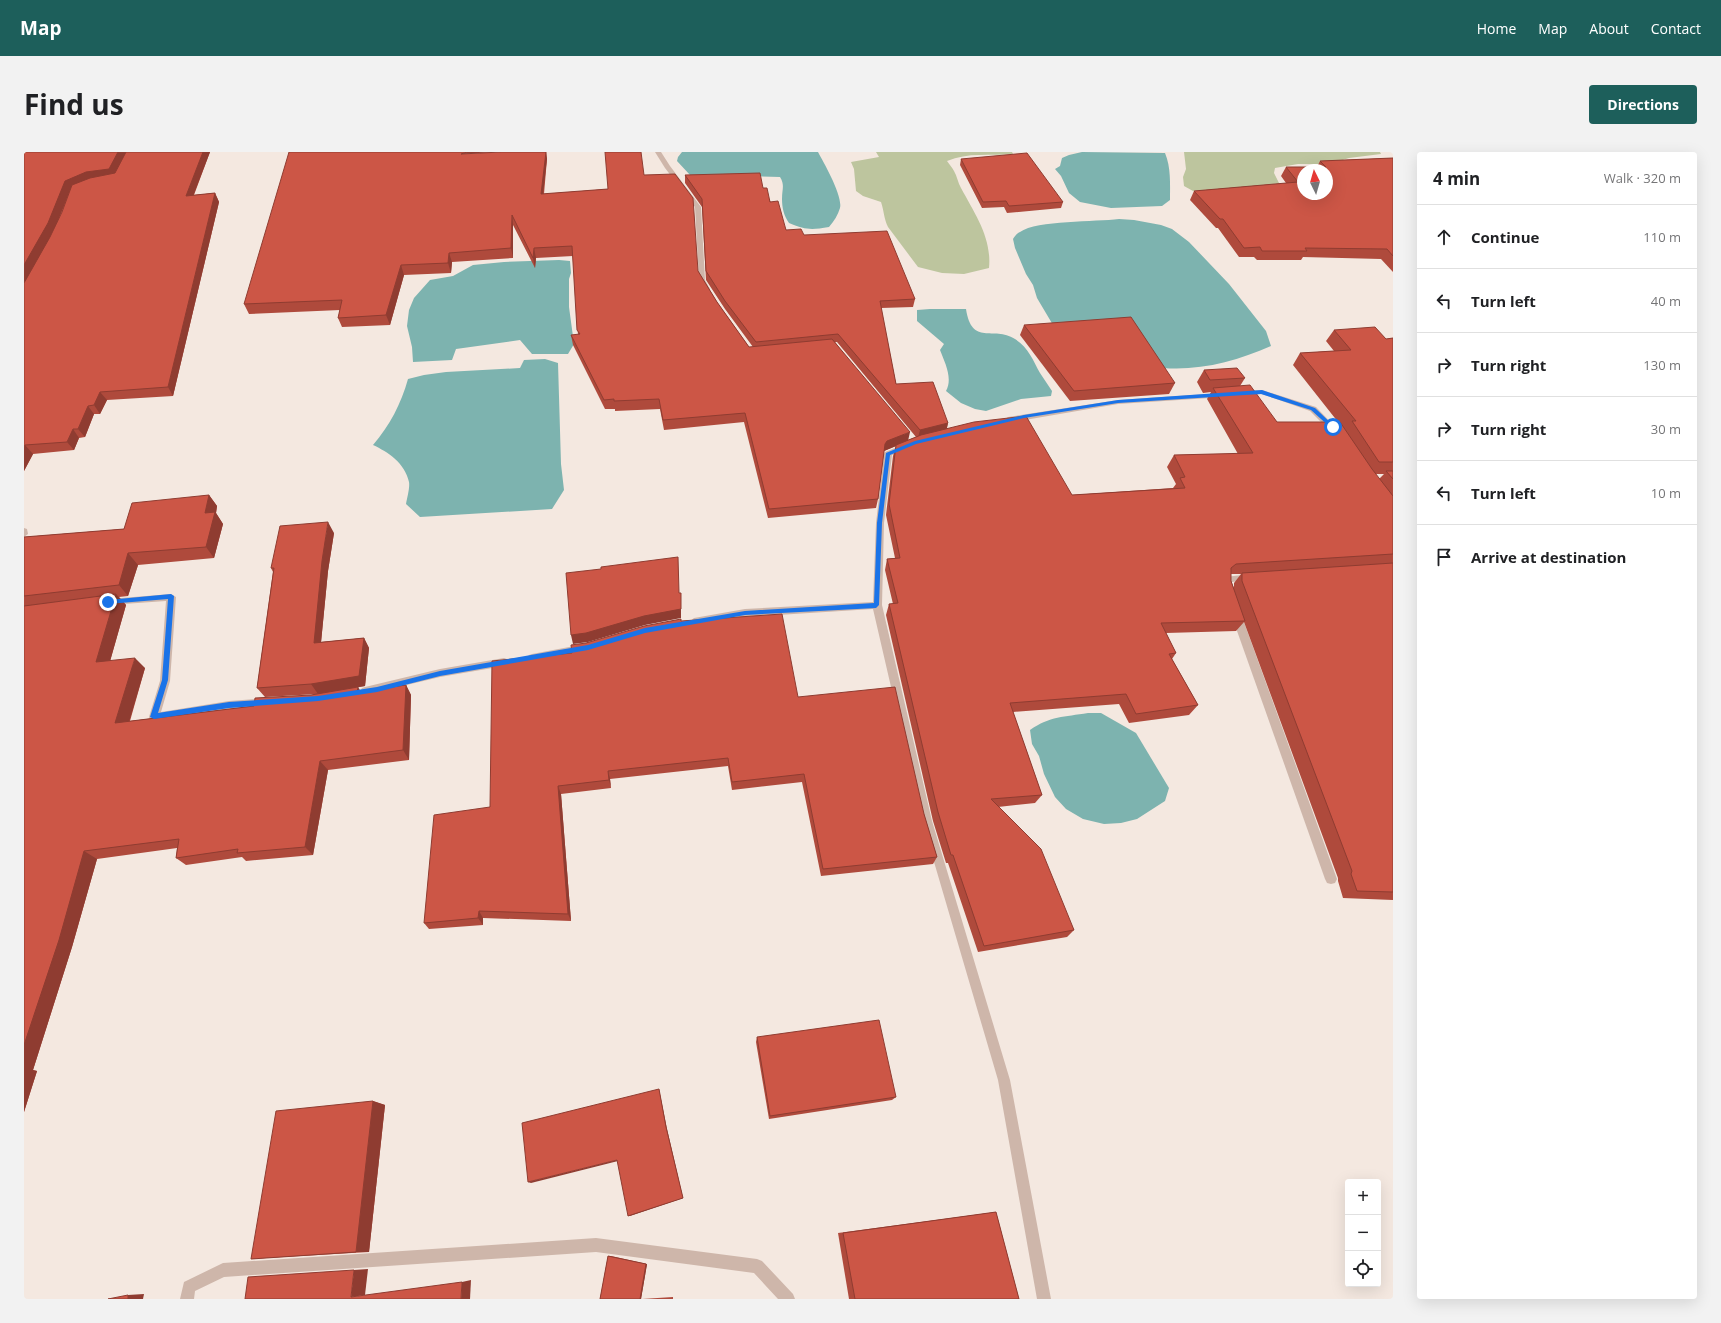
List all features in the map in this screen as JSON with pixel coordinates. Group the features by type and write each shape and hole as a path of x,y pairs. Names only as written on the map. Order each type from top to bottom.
{"street":[{"path":"658,152 667,167 698,207 702,280 713,298"},
{"path":"1002,422 1024,416 1118,402 1262,392 1313,409 1333,427 1341,440"},
{"path":"915,443 888,454 880,523 876,605 927,820 1004,1080 1044,1299"},
{"path":"1258,577 1228,579 1228,592 1331,879"},
{"path":"100,603 171,596 165,680 154,717 229,705 281,701"},
{"path":"683,624 745,613 876,605"},
{"path":"355,693 440,674 595,645"},
{"path":"187,1299 190,1287 223,1270 596,1245 757,1266 788,1299"}],"green space":[{"path":"876,152 1012,152 1013,154 963,156 947,161 955,173 985,236 988,246 989,268 964,274 942,273 918,267 888,227 881,202 863,196 856,191 854,169 851,162 879,157"},
{"path":"1184,152 1380,152 1381,154 1349,158 1330,164 1297,164 1275,168 1274,173 1281,187 1193,191 1184,186 1183,177 1186,169"}],"water":[{"path":"682,152 818,152 839,196 839,211 829,227 809,229 789,223 784,212 782,202 783,185 780,177 747,176 696,179 690,175 677,161"},
{"path":"1082,152 1165,153 1169,170 1170,200 1162,206 1111,208 1080,202 1069,193 1061,176 1055,169 1060,166 1062,158"},
{"path":"1119,219 1161,225 1172,229 1189,242 1229,284 1266,331 1271,346 1218,364 1191,368 1163,368 1053,325 1037,298 1033,285 1026,274 1015,248 1013,239 1019,232 1039,225"},
{"path":"559,260 570,261 571,273 569,279 569,307 574,344 568,354 532,354 520,340 456,349 452,360 413,362 412,347 407,326 409,310 414,298 430,280 453,276 473,265"},
{"path":"966,309 969,321 973,328 978,332 1007,335 1020,342 1030,354 1052,391 1051,396 1021,399 986,411 975,409 961,403 946,391 949,381 946,365 940,350 944,344 917,321 917,310"},
{"path":"545,359 558,363 561,464 564,490 552,509 420,517 406,504 409,482 404,469 390,455 373,445 385,430 394,414 408,379 446,372 520,368 524,360"},
{"path":"1101,713 1136,733 1169,788 1165,801 1137,819 1121,823 1104,824 1083,819 1066,809 1055,797 1044,774 1039,756 1032,744 1030,730 1044,722 1064,716"}],"building":[{"path":"24,152 118,152 109,169 86,172 65,181 48,223 24,265"},
{"path":"126,152 203,152 186,196 215,193 168,387 100,392 94,405 88,406 78,429 73,429 67,442 25,445 24,447 24,283 50,237 62,212 72,185 90,178 115,173"},
{"path":"289,152 467,152 461,154 546,152 541,194 608,189 605,152 641,152 644,175 675,174 693,198 698,271 717,302 749,347 832,339 910,432 887,441 885,444 878,499 769,509 745,413 663,420 659,399 604,400 571,335 580,334 577,330 572,246 534,248 533,258 512,215 511,248 449,253 448,263 401,265 386,315 338,318 342,300 244,304"},
{"path":"1027,153 1063,202 1009,206 1006,201 983,202 961,159"},
{"path":"1393,158 1393,256 1387,249 1305,248 1307,251 1262,251 1260,247 1244,248 1223,219 1220,219 1194,191 1297,182 1297,200 1333,200 1333,164 1323,164 1320,161"},
{"path":"1286,167 1297,167 1297,181"},
{"path":"760,173 763,188 767,188 770,202 778,201 786,230 801,229 804,235 887,231 915,299 880,301 896,384 933,382 948,423 920,430 838,334 756,342 725,301 706,271 702,199 685,175"},
{"path":"1131,317 1175,383 1074,391 1024,325"},
{"path":"1375,327 1386,339 1393,338 1393,462 1379,462 1352,421 1356,421 1300,353 1351,350 1334,330"},
{"path":"1237,368 1245,378 1210,380 1204,370"},
{"path":"1250,385 1277,422 1340,422 1372,469 1393,496 1393,554 1236,564 1231,568 1231,581 1245,621 1161,623 1176,653 1169,654 1198,705 1136,714 1126,694 1010,703 1042,795 991,799 1041,849 1074,930 984,946 953,855 951,855 938,812 889,604 898,603 887,559 900,558 889,504 896,445 921,435 974,422 1026,416 1072,495 1185,488 1180,478 1185,477 1174,455 1253,453 1213,388"},
{"path":"1386,471 1393,471 1393,479"},
{"path":"209,495 205,513 215,512 206,547 128,553 119,585 24,596 24,537 124,529 132,503"},
{"path":"328,522 322,561 314,643 364,638 359,676 311,684 257,688 274,568 271,568 280,526"},
{"path":"678,557 681,609 644,616 586,633 571,635 566,573"},
{"path":"1393,563 1393,892 1357,891 1351,874 1352,871 1242,581 1242,573"},
{"path":"116,594 96,662 135,658 115,723 254,706 255,698 311,695 358,687 357,692 406,685 403,750 320,761 305,847 237,853 238,849 176,858 179,839 84,851 59,940 24,1045 24,606"},
{"path":"782,614 798,697 895,687 924,814 937,857 823,869 804,774 732,782 728,758 608,771 609,780 558,786 568,914 479,911 478,918 424,923 434,815 490,807 492,661 572,653 571,645 586,643 644,626 681,619 681,621"},
{"path":"879,1020 896,1097 770,1116 757,1037"},
{"path":"659,1089 666,1127 683,1198 628,1216 617,1160 528,1182 522,1123"},
{"path":"373,1101 356,1252 251,1259 276,1111"},
{"path":"996,1212 1019,1299 855,1299 843,1233"},
{"path":"608,1256 646,1264 640,1299 600,1299"},
{"path":"354,1270 351,1297 462,1282 461,1299 245,1299 248,1277"},
{"path":"128,1295 128,1299 108,1299"}],"route":[{"path":"108,602 171,596 165,680 154,717 229,705 318,699 377,689 440,674 588,647 645,630 745,613 876,605 880,523 888,454 915,443 1024,416 1118,402 1262,392 1313,409 1333,427"}]}
